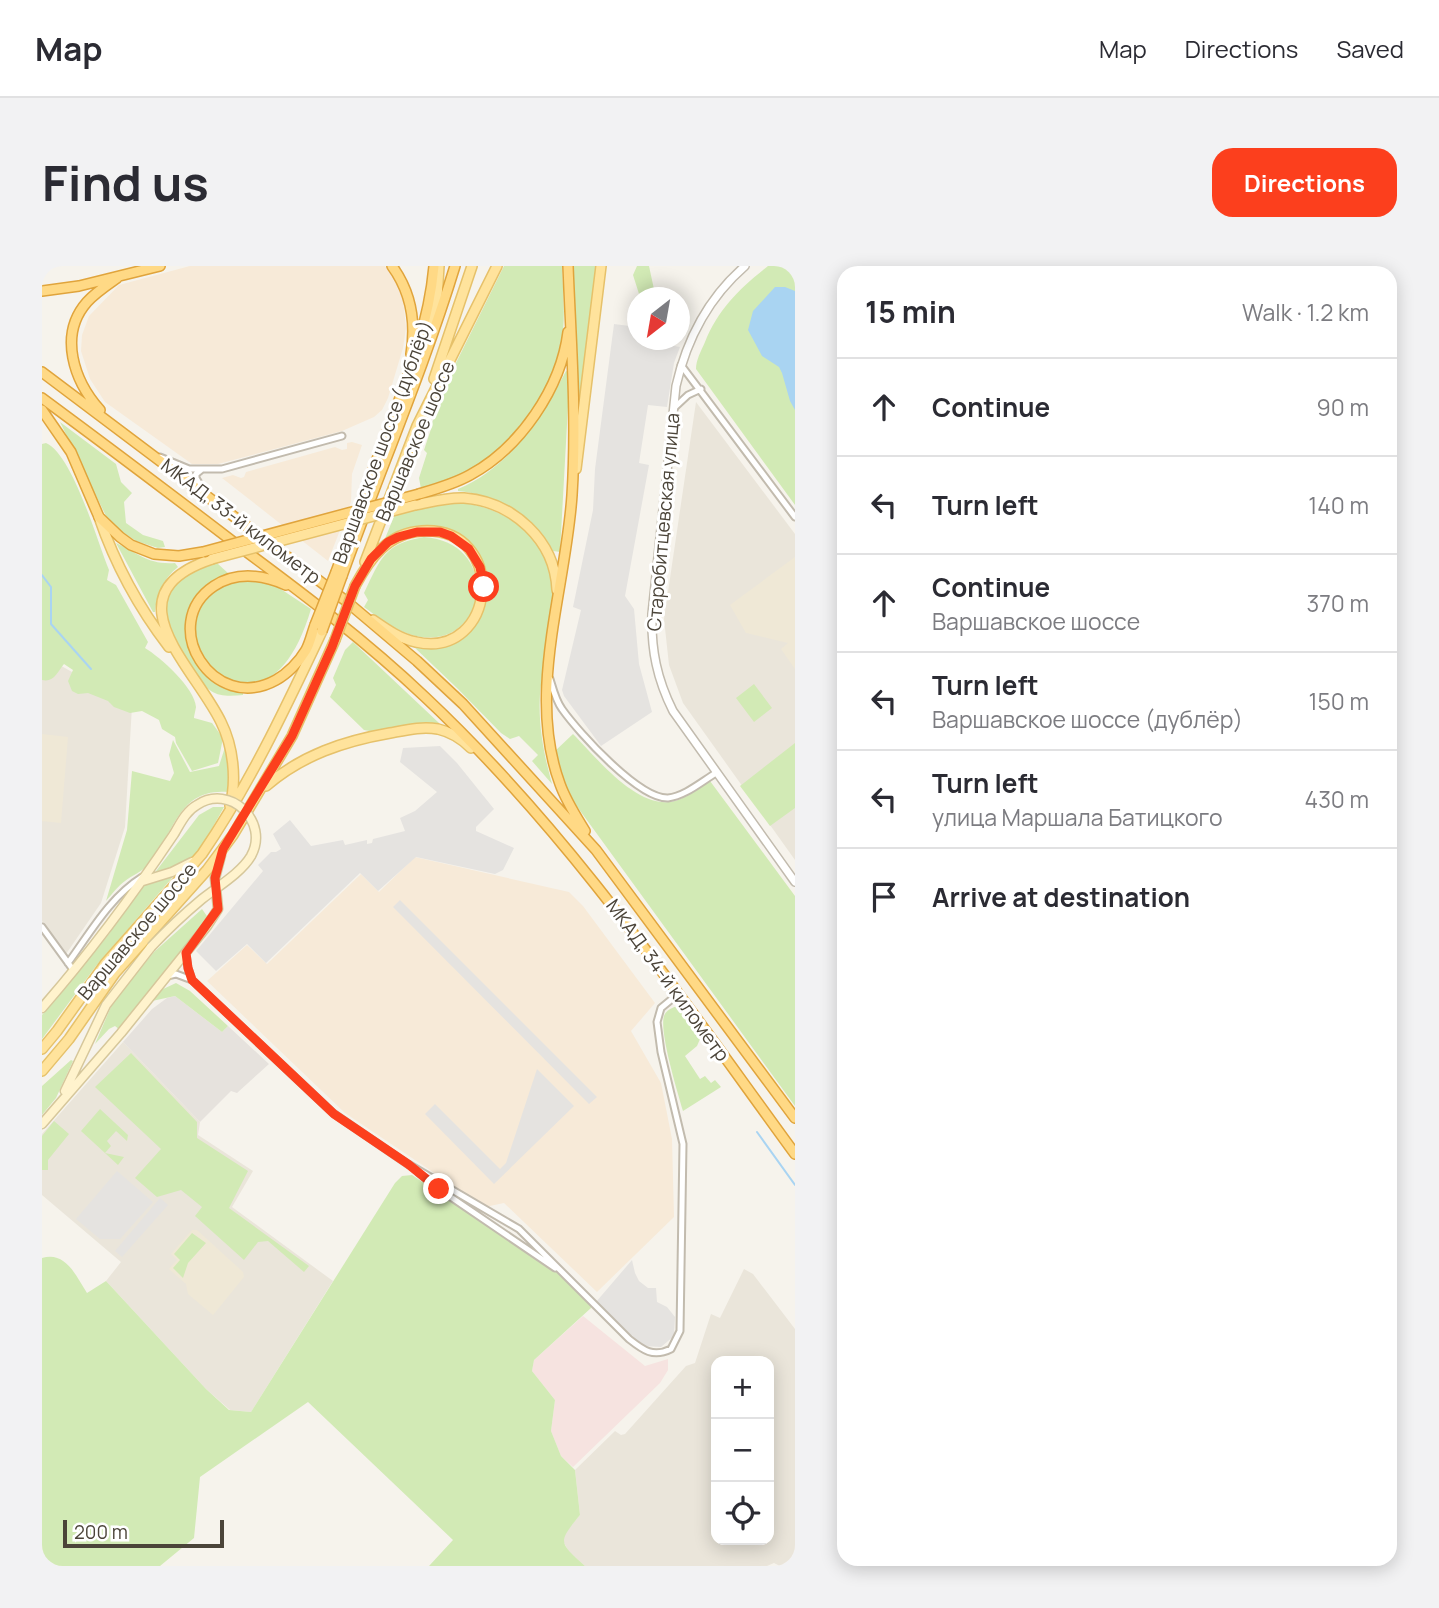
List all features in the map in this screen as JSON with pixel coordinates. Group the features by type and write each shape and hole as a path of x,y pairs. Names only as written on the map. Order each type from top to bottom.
{"highway":[{"path":"42,290 79,286 160,266"},
{"path":"392,266 405,286 413,323 412,378"},
{"name":"Варшавское шоссе (дублёр)","path":"412,378 414,358 426,321 437,266"},
{"path":"412,378 455,266"},
{"path":"42,410 71,452 99,517 120,537 142,550 166,556 203,552 419,494 459,481 481,469 511,443 530,421 548,392 564,357 568,333 568,266"},
{"path":"117,278 88,300 81,310 73,333 73,360 78,376 93,402 132,440"},
{"path":"569,295 573,334 572,491 548,674 546,724 555,768 565,797 617,875"},
{"name":"МКАД, 33-й километр","path":"42,372 346,601 440,682 550,798"},
{"name":"Варшавское шоссе","path":"319,628 412,378"},
{"name":"МКАД, 33-й километр","path":"42,398 312,600 418,690 535,812"},
{"path":"312,600 271,579 256,576 230,579 208,590 199,601 191,624 191,637 200,661 208,673 218,681 244,688 270,684 289,670 306,650 319,628"},
{"name":"МКАД, 34-й километр","path":"550,798 617,875 795,1118"},
{"name":"МКАД, 34-й километр","path":"535,812 594,880 795,1154"}],"main road":[{"name":"Варшавское шоссе","path":"412,378 430,330 438,298 437,266"},
{"path":"417,426 472,266"},
{"name":"Варшавское шоссе","path":"42,1070 69,1039 115,972 223,849 292,736 335,640 417,426 497,266"},
{"path":"572,491 601,266"},
{"path":"184,667 162,617 169,585 183,572 212,559 443,499 466,498 488,503 520,520 537,535 549,555 555,575 557,609"},
{"path":"99,517 108,544 139,603 215,710 228,740 233,772 231,803 226,816"},
{"path":"346,601 405,639 416,643 437,643 456,636 471,622 481,605 484,587 480,567 469,549 451,536 429,531 408,533 388,542 371,559 355,586"},
{"name":"Варшавское шоссе","path":"42,1049 105,964 202,854 260,759 292,695 319,628"},
{"path":"292,695 306,650"},
{"path":"260,792 293,766 333,747 417,728 448,732 465,742 493,766"},
{"path":"42,1008 74,971 145,877 192,808 200,803 223,799 233,802 250,815 254,824 255,844 248,860 181,917 129,973 106,1005 58,1106"},
{"path":"42,1124 186,953 218,909 215,878 223,849"},
{"path":"145,877 183,868 202,854"}],"street":[{"name":"Старобитцевская улица","path":"745,266 727,283 705,313 696,327 681,365 652,614 652,650 660,683 673,711 795,883"},
{"path":"414,358 443,303"},
{"path":"681,365 795,517"},
{"path":"674,408 688,395 701,389"},
{"path":"143,447 176,465 189,469 204,469 235,466 342,436"},
{"path":"204,469 196,474 198,483 220,506"},
{"path":"548,674 562,709"},
{"path":"546,724 552,708 558,706 633,783 652,795 678,796 716,773"},
{"path":"68,963 121,894 145,877"},
{"path":"42,927 74,971"},
{"path":"186,953 192,980"},
{"path":"167,976 176,974 192,980 334,1114 408,1164 509,1222 641,1349 656,1354 671,1349 680,1331 683,1144 661,1052 657,1022 661,1008 678,994"},
{"path":"408,1164 439,1189 563,1273"}],"shaded area":[{"path":"190,266 385,266 397,283 403,299 406,328 403,348 382,410 374,417 342,431 218,464 192,464 105,402 90,379 81,351 82,335 89,316 119,285"},
{"path":"614,324 627,326 627,350 679,350 674,363 667,407 648,405 639,463 649,465 625,596 634,609 639,664 652,712 601,746 562,690 581,610 573,607 593,510 595,469"},
{"path":"696,402 795,534 795,860 683,703 669,665 664,619"},
{"path":"347,443 362,445 352,474 351,502 328,561 222,478 233,475 241,478 246,472 335,447 347,449"},
{"path":"795,557 795,669 781,649 788,643 746,633 730,605"},
{"path":"42,655 132,706 125,827 101,903 66,954 42,921"},
{"path":"42,734 68,737 61,823 42,821"},
{"path":"440,746 494,809 476,827 476,831 514,848 503,870 495,874 416,857 378,891 360,873 266,963 247,944 216,971 196,951 263,871 258,865 271,852 281,849 273,834 290,820 311,846 343,840 345,845 367,840 367,844 372,843 373,839 405,831 400,818 415,811 437,792 400,762 403,748"},
{"path":"415,857 569,892 583,906 655,1003 631,1031 661,1083 672,1139 674,1217 597,1292 504,1203 485,1207 345,1113 207,981 247,945 267,964 361,874 379,892"},
{"path":"400,900 597,1097 589,1104 393,907"},
{"path":"175,996 222,1032 228,1026 269,1064 237,1093 231,1091 200,1122 123,1042 152,1009 167,998"},
{"path":"123,1042 200,1122 198,1135 253,1171 232,1207 333,1281 251,1412 230,1410 206,1389 106,1281 121,1262 42,1195 42,1134"},
{"path":"537,1069 574,1106 494,1184 425,1114 435,1104 500,1169 506,1163"},
{"path":"117,1171 153,1202 120,1239 100,1239 76,1219"},
{"path":"160,1198 168,1205 122,1257 115,1251"},
{"path":"192,1230 197,1230 243,1272 244,1277 213,1315 188,1294 186,1284 169,1269 177,1260 171,1254"},
{"path":"632,1260 639,1281 648,1288 656,1288 657,1302 667,1307 675,1317 674,1336 661,1347 643,1346 596,1302"},
{"path":"744,1269 753,1274 795,1329 795,1566 780,1566 774,1563 767,1566 585,1566 569,1552 563,1541 563,1535 580,1515 575,1470 615,1431 621,1435 625,1434 686,1366 695,1363 711,1314 720,1318"},
{"path":"583,1316 645,1366 668,1359 668,1370 660,1383 573,1467 561,1456 551,1431 555,1400 532,1371 534,1360"}],"green space":[{"path":"504,266 562,266 563,326 556,364 549,382 528,416 501,446 465,472 421,489 419,478 427,453 424,450 430,428 452,371"},
{"path":"573,266 598,266 579,412 577,412 578,365"},
{"path":"637,266 649,266 654,287 637,287 633,275"},
{"path":"768,266 795,266 795,505 696,369 716,319 739,291"},
{"path":"566,371 569,372 569,388 560,552 553,551 536,527 513,509 487,497 458,489 493,468 522,440 546,407"},
{"path":"60,422 116,464 121,482 132,493 124,502 126,523 143,535 163,541 165,547 158,548 136,541 107,518"},
{"path":"46,443 66,464 75,481 109,570 107,580 116,585 148,642 145,648 159,658 190,691 196,707 194,718 212,723 223,738 218,763 192,771 175,737 162,729 159,720 142,711 130,713 114,707 108,701 88,693 78,694 72,691 68,681 73,670 64,664 53,678 42,680 42,444"},
{"path":"464,503 495,512 522,528 542,552 549,567 552,610 540,717 552,784 532,761 538,755 519,736 510,739 501,733 414,647 451,643 474,626 486,602 486,575 476,550 455,532 424,528 384,541 395,514"},
{"path":"424,537 449,543 466,556 475,574 477,593 472,611 461,626 444,636 421,637 405,633 364,607 368,600 364,593 385,554 400,544"},
{"path":"116,543 144,558 175,563 178,567 168,576 162,587 155,612 153,612"},
{"path":"217,563 229,574 208,586 194,602 187,620 187,639 192,657 203,673 220,685 243,692 243,695 218,694 206,687 172,635 166,615 169,595 177,583 189,574"},
{"path":"242,580 270,582 311,609 289,659 262,682 235,683 213,670 198,646 195,620 209,596"},
{"path":"353,642 439,723 438,725 415,724 375,732 364,730 330,697 336,685 333,678 345,650"},
{"path":"754,684 772,708 754,722 736,698"},
{"path":"573,734 620,781 649,799 664,802 678,800 710,781 795,896 795,1106 573,801 564,784 554,752"},
{"path":"173,740 190,772 219,766 226,744 228,792 198,797 187,805 148,865 122,883 106,901 127,830 132,771 170,781 174,773 169,755"},
{"path":"795,743 795,808 770,826 740,786"},
{"path":"213,807 224,807 201,848 187,862 153,875 199,815"},
{"path":"171,875 172,878 96,966 42,1039 42,1015 109,934 143,883"},
{"path":"202,909 209,919 120,1030 115,1026 109,1029 95,1044 113,1002 154,952"},
{"path":"176,983 190,991 228,1026 222,1032 175,996 152,1001 161,990"},
{"path":"677,1006 700,1039 697,1046 685,1056 700,1079 705,1076 711,1083 715,1080 721,1087 683,1111 663,1024 666,1012"},
{"path":"131,1053 197,1122 197,1138 248,1171 229,1208 309,1266 304,1272 268,1241 258,1242 244,1260 195,1216 202,1207 181,1190 157,1197 135,1178 161,1149 95,1087"},
{"path":"73,1061 56,1098 42,1115 42,1086"},
{"path":"100,1109 128,1135 127,1141 116,1131 107,1141 111,1146 105,1153 124,1157 118,1165 81,1131"},
{"path":"54,1121 69,1134 48,1160 48,1170 42,1170 42,1136"},
{"path":"412,1175 558,1273 590,1302 591,1308 534,1360 532,1371 555,1400 551,1431 561,1456 575,1470 580,1515 567,1531 564,1542 585,1566 429,1566 453,1540 308,1402 200,1477 194,1538 160,1566 42,1566 42,1258 58,1258 64,1262 87,1293 106,1281 206,1389 229,1410 251,1412 395,1183 402,1176"},
{"path":"192,1233 206,1243 188,1263 183,1278 173,1268 180,1260 174,1254"}],"water":[{"path":"775,287 795,291 795,410 779,367 762,356 748,330 753,311"}],"waterway":[{"path":"42,575 51,587 51,624 91,669"},
{"path":"757,1132 795,1185"}],"route":[{"path":"439,1189 408,1164 342,1121 312,1094 192,980 186,953 218,909 215,878 223,849 292,736 332,647 355,586 371,559 388,542 408,533 440,532 461,541 469,549 480,567 484,587"}]}
